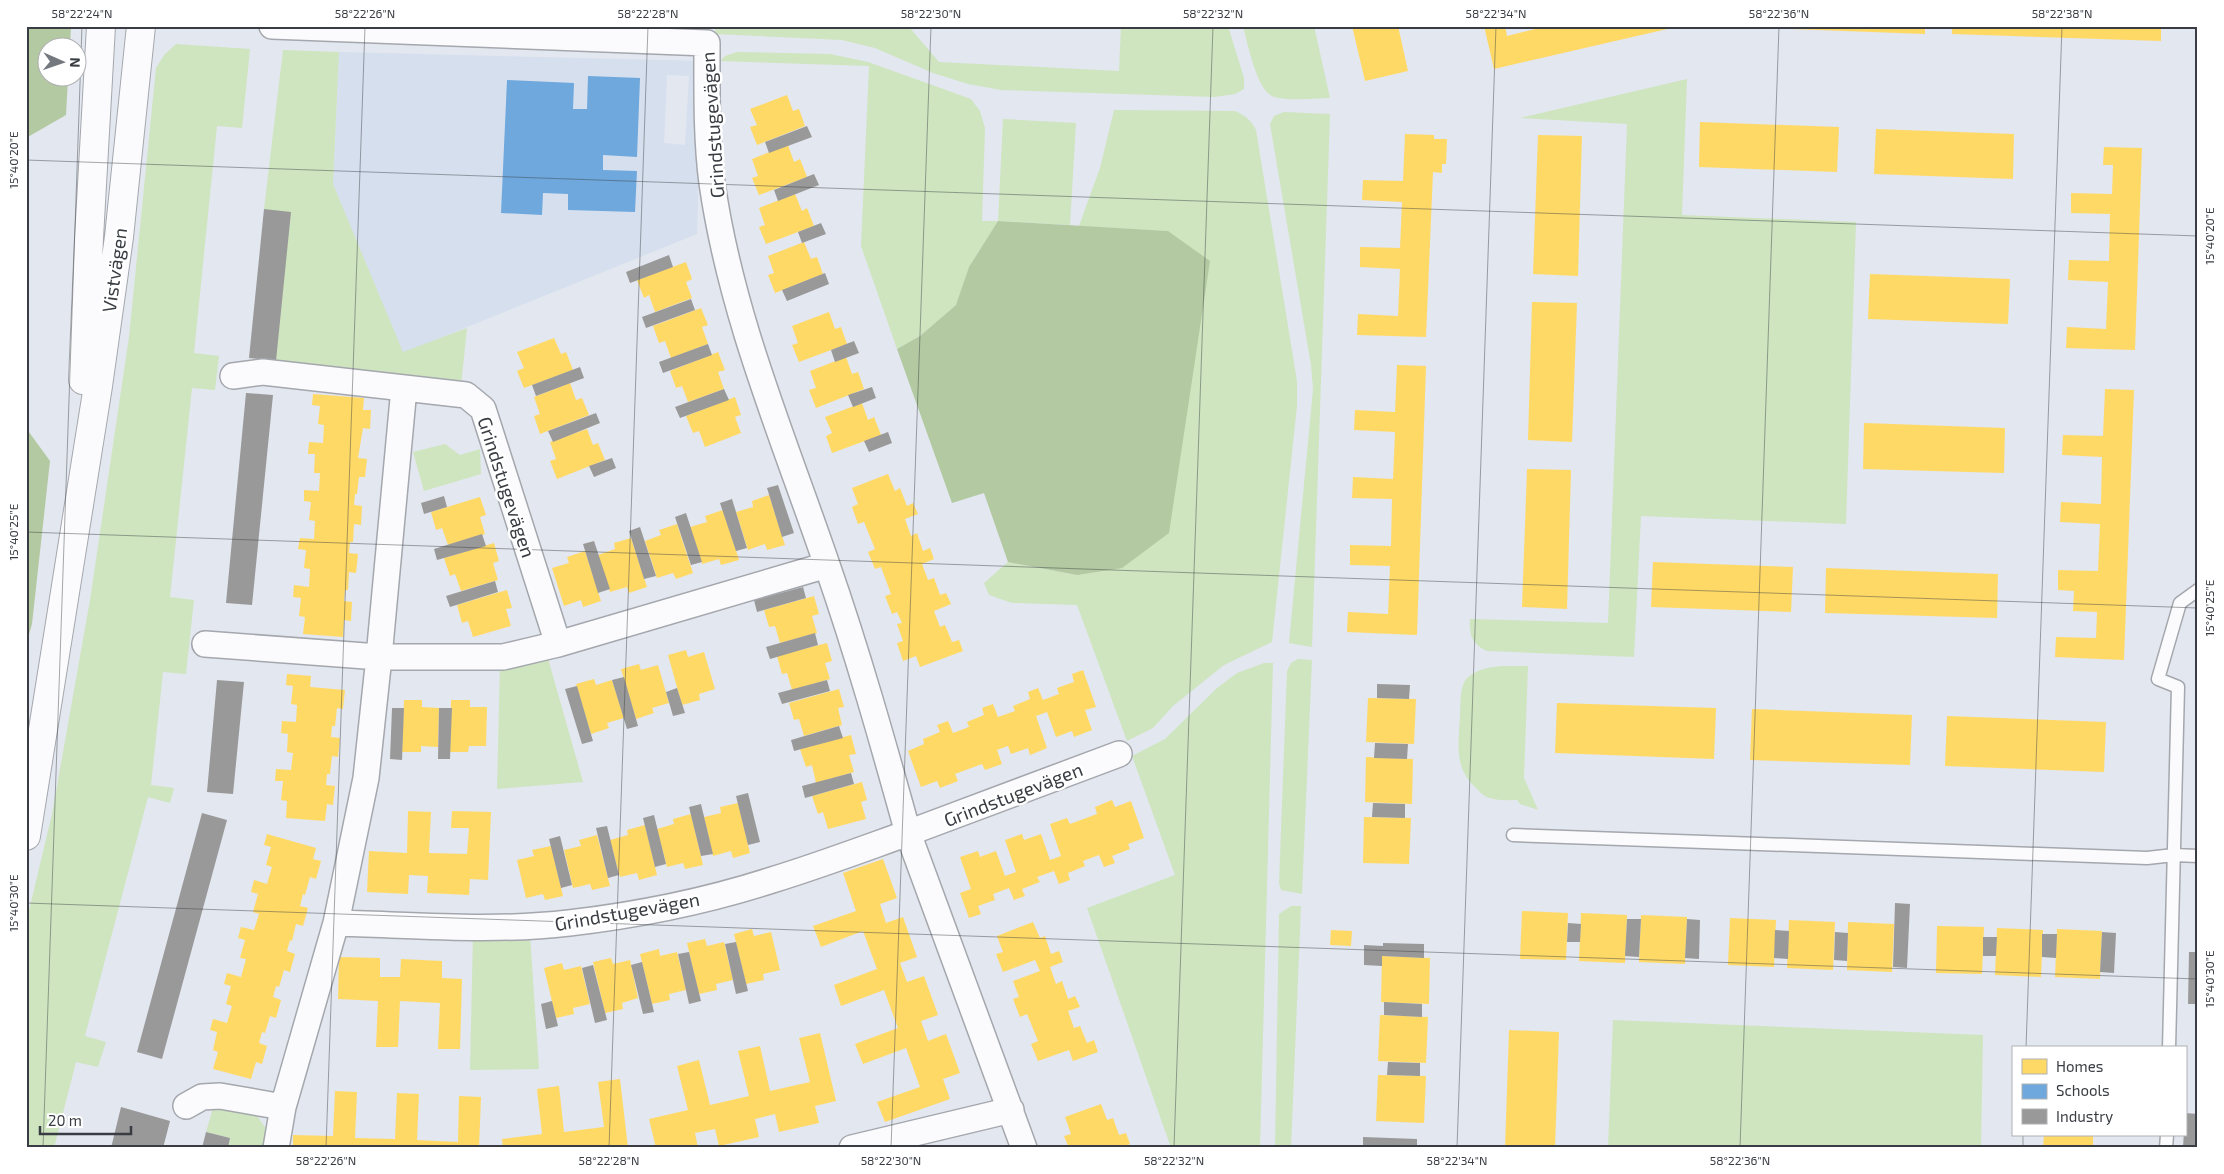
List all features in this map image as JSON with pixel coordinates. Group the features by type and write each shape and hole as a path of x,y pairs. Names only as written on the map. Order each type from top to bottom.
{"main road":[{"name":"Vistvägen","path":"79,512 89,238 101,26"},
{"name":"Vistvägen","path":"26,836 79,512 119,237 141,26"},
{"name":"Vistvägen","path":"26,771 46,713"}],"street":[{"name":"Grindstugevägen","path":"272,26 707,43 708,124 712,172 724,249 739,312 871,698 908,834 1024,1148"},
{"name":"Grindstugevägen","path":"233,376 263,372 466,395 483,409 558,644"},
{"path":"276,1148 283,1107 336,923 366,778 404,388"},
{"path":"205,644 378,657 503,657 558,644 827,565"},
{"name":"Grindstugevägen","path":"336,923 516,927 568,923 629,914 702,899 772,880 908,834 1118,754"},
{"path":"186,1106 202,1097 220,1096 283,1107"},
{"path":"852,1148 1011,1110"}],"lane":[{"path":"2169,1046 2178,687 2158,679 2180,604 2198,590"},
{"path":"1513,835 2148,858 2174,855 2198,856"}],"shaded area":[{"path":"339,52 702,61 697,234 403,353 333,184","holes":["667,75 689,76 685,145 664,143"]}],"green space":[{"path":"26,26 71,26 70,38 38,38 38,88 67,88 66,115 26,138"},
{"path":"716,26 909,27 939,62 1119,71 1121,26 1228,26 1244,78 1244,89 1235,94 1215,97 1001,90 968,84 933,73 875,48 842,40 715,34"},
{"path":"1243,26 1314,26 1330,98 1285,99 1272,96 1261,84 1257,75"},
{"path":"176,44 250,49 242,128 217,126 194,353 219,356 215,390 192,388 170,597 194,600 186,674 163,672 151,785 174,788 170,803 148,797 85,1036 106,1042 98,1067 76,1062 54,1148 26,1148 26,923 52,814 90,600 129,337 156,68 164,55"},
{"path":"283,50 339,52 333,184 403,352 467,328 461,386 275,367 264,209"},
{"path":"737,52 830,54 868,62 971,99 980,111 985,128 982,221 998,221 969,267 957,304 920,336 897,349 861,246 869,66 720,61 725,56"},
{"path":"1687,79 1682,215 1856,222 1846,524 1641,516 1634,657 1487,651 1472,638 1470,619 1608,623 1627,124 1520,118"},
{"path":"1114,110 1235,111 1252,124 1256,130 1297,381 1297,406 1272,642 1224,665 1173,706 1153,728 1127,741 1077,605 1012,603 989,595 984,583 1008,562 1077,575 1168,231 1079,226 1100,168"},
{"path":"1284,112 1330,114 1312,647 1289,643 1313,389 1311,365 1270,124 1274,116"},
{"path":"1003,119 1076,123 1070,225 998,221"},
{"path":"998,221 1168,231 1210,261 1169,533 1122,568 1077,575 1008,562 984,493 952,503 897,349 920,336 956,305 969,267"},
{"path":"26,428 50,461 32,624 26,645"},
{"path":"445,444 460,455 480,449 481,474 424,491 413,452"},
{"path":"547,655 583,782 497,789 500,663"},
{"path":"1298,659 1312,660 1302,894 1281,890 1279,883 1287,671 1291,663"},
{"path":"1264,663 1273,663 1260,1148 1171,1148 1087,908 1175,875 1132,756 1165,739 1217,688 1237,673"},
{"path":"1503,666 1528,666 1524,778 1538,810 1520,804 1517,800 1496,800 1485,796 1468,779 1460,762 1461,701 1464,682 1471,675 1479,671"},
{"path":"1291,906 1301,906 1291,1148 1275,1148 1279,914"},
{"path":"473,934 530,935 539,1069 470,1070"},
{"path":"1613,1020 1983,1035 1981,1148 1608,1148"},
{"path":"227,1104 255,1113 269,1133 267,1148 228,1148 230,1138 206,1132 213,1108"}],"building: Homes":[{"path":"1352,26 1398,26 1408,71 1365,81"},
{"path":"1484,26 1505,26 1507,36 1548,26 1676,27 1494,69"},
{"path":"1761,26 1925,26 1925,34 1761,28"},
{"path":"1952,26 2161,26 2161,41 1952,34"},
{"path":"787,95 793,111 799,109 805,126 757,145 750,127 757,125 750,109"},
{"path":"1700,122 1839,127 1837,172 1699,167"},
{"path":"1876,129 2014,134 2013,179 1874,174"},
{"path":"1405,134 1434,135 1434,139 1447,139 1446,164 1442,164 1442,173 1433,172 1426,337 1357,335 1358,314 1398,316 1400,269 1360,267 1360,247 1400,248 1402,202 1362,200 1363,180 1403,181"},
{"path":"1538,135 1582,136 1578,276 1533,274"},
{"path":"788,145 794,162 800,159 807,177 759,195 752,178 758,176 752,159"},
{"path":"2104,147 2142,148 2135,350 2066,348 2067,327 2106,329 2108,282 2068,280 2069,260 2109,261 2110,214 2071,213 2071,193 2112,194 2113,165 2103,165"},
{"path":"795,194 802,211 807,208 814,226 766,244 759,227 765,225 759,208"},
{"path":"804,242 811,259 817,257 823,274 775,293 768,275 774,273 768,256"},
{"path":"686,262 692,279 686,282 692,298 655,312 649,295 644,298 637,280"},
{"path":"1870,274 2010,279 2008,324 1868,319"},
{"path":"1532,302 1577,303 1572,442 1528,440"},
{"path":"701,308 708,325 702,327 708,344 671,358 665,341 659,343 653,326"},
{"path":"829,312 835,329 841,327 847,344 799,362 792,345 798,343 792,326"},
{"path":"554,338 561,354 566,352 573,370 524,388 517,371 524,368 517,352"},
{"path":"718,352 725,370 718,372 724,389 688,402 682,386 676,388 670,371"},
{"path":"846,357 852,374 858,372 864,389 816,408 809,390 816,388 810,371"},
{"path":"1397,365 1426,366 1417,635 1347,632 1348,612 1388,614 1390,566 1350,565 1350,545 1391,546 1392,499 1352,498 1353,477 1393,479 1395,432 1354,430 1355,410 1395,412"},
{"path":"570,383 576,400 582,398 589,415 540,434 534,416 540,414 534,397"},
{"path":"2105,389 2134,390 2124,660 2055,657 2056,637 2096,638 2097,612 2073,611 2074,591 2058,590 2058,570 2098,571 2100,524 2060,522 2061,502 2101,504 2102,457 2062,455 2063,435 2103,436"},
{"path":"313,394 364,398 363,410 371,410 370,429 363,428 358,458 367,459 365,477 359,477 357,494 355,494 354,505 362,506 361,525 354,524 353,542 350,542 349,553 358,554 356,573 349,572 348,590 345,590 344,601 352,602 351,621 344,620 343,637 303,634 305,617 299,616 301,598 293,597 294,585 309,587 310,569 304,568 306,550 298,549 300,538 314,539 315,521 309,520 311,502 304,501 304,490 319,491 320,473 314,473 315,454 308,454 309,442 323,443 324,425 318,424 320,406 312,405"},
{"path":"735,397 741,415 735,417 741,433 705,447 699,431 693,433 686,416"},
{"path":"862,403 868,420 874,417 881,435 832,453 826,436 832,433 825,417"},
{"path":"1864,423 2005,428 2004,473 1863,469"},
{"path":"587,429 593,445 598,443 605,460 557,479 550,461 556,459 550,442"},
{"path":"1527,469 1571,470 1567,609 1522,607"},
{"path":"888,474 895,491 900,488 907,506 913,503 918,514 905,519 911,536 917,533 923,551 930,548 934,559 922,564 928,580 934,578 940,595 946,593 951,604 934,611 940,627 945,625 952,642 959,640 963,651 920,667 916,656 903,661 897,643 903,641 897,624 902,623 897,612 892,614 885,596 891,594 881,567 875,569 868,552 875,549 864,522 858,524 852,507 858,504 852,488"},
{"path":"769,495 785,545 767,550 765,544 748,550 736,512 753,507 752,501"},
{"path":"480,497 486,515 480,517 485,534 448,545 442,528 436,530 431,512"},
{"path":"723,510 739,560 721,565 719,559 702,564 690,527 707,522 705,516"},
{"path":"677,524 693,573 676,579 673,573 657,578 645,541 661,535 659,530"},
{"path":"631,538 647,587 629,593 627,587 610,592 598,555 615,549 614,543"},
{"path":"494,543 499,561 493,563 498,580 461,591 455,574 450,576 444,558"},
{"path":"585,551 601,601 583,607 581,600 564,606 552,568 569,563 567,557"},
{"path":"1653,562 1793,567 1791,612 1651,607"},
{"path":"1826,568 1998,574 1997,618 1825,613"},
{"path":"507,590 512,608 506,609 511,626 473,637 468,621 462,623 457,605"},
{"path":"814,596 819,614 812,616 817,633 780,643 775,626 769,627 764,610"},
{"path":"827,643 832,661 825,663 830,679 792,690 787,673 782,674 777,656"},
{"path":"686,650 688,657 704,652 715,689 699,694 700,700 682,705 668,655"},
{"path":"639,664 641,670 658,665 669,703 652,708 654,713 636,719 621,669"},
{"path":"1083,670 1096,707 1085,710 1092,730 1074,737 1072,731 1056,737 1047,712 1036,716 1047,748 1030,755 1028,748 1011,754 1008,746 997,750 1002,764 985,770 982,764 955,774 958,781 940,788 937,781 921,787 908,751 924,744 923,739 940,732 937,725 948,721 953,733 969,727 967,722 984,715 982,708 993,704 998,717 1015,711 1013,706 1030,699 1028,692 1038,688 1043,700 1059,694 1057,688 1074,682 1072,674"},
{"path":"287,674 311,676 310,687 345,690 343,709 337,708 335,726 332,726 331,737 340,738 338,757 332,756 330,774 327,774 326,785 335,786 333,805 327,804 325,821 286,818 287,801 281,800 283,781 275,781 276,769 291,770 293,753 287,752 288,734 281,733 282,721 296,722 297,705 291,704 293,686 286,685"},
{"path":"594,679 596,685 612,680 624,718 607,723 609,728 591,734 576,684"},
{"path":"839,689 844,707 838,708 842,725 804,736 799,719 794,720 789,703"},
{"path":"1368,698 1416,699 1414,744 1366,742"},
{"path":"404,700 422,700 422,707 439,708 438,747 421,746 421,752 402,752"},
{"path":"451,700 470,700 470,707 487,707 486,746 469,746 468,752 450,752"},
{"path":"1557,703 1716,708 1714,759 1555,753"},
{"path":"1752,709 1912,715 1910,765 1750,760"},
{"path":"1947,716 2106,722 2104,772 1945,766"},
{"path":"851,735 856,754 849,755 854,772 816,783 812,765 806,767 800,749"},
{"path":"1366,757 1413,759 1412,804 1365,802"},
{"path":"862,782 867,800 861,802 866,819 828,829 823,812 818,814 812,796"},
{"path":"1112,800 1115,807 1131,801 1144,838 1128,844 1130,849 1112,856 1115,863 1104,867 1099,855 1083,861 1085,866 1068,873 1070,880 1059,884 1054,871 1037,877 1040,882 1022,889 1025,896 1014,900 1009,888 993,894 995,900 978,906 981,914 969,918 960,893 971,889 960,857 978,851 980,857 996,851 1005,876 1016,872 1005,840 1022,834 1024,840 1041,834 1050,860 1061,856 1050,824 1067,818 1070,824 1097,814 1095,807"},
{"path":"738,803 750,853 733,858 731,851 713,856 704,817 721,813 720,807"},
{"path":"408,811 431,812 429,853 467,854 469,828 451,828 452,811 491,812 488,880 470,879 469,895 427,893 428,876 409,875 408,894 367,892 369,851 407,853"},
{"path":"691,814 703,865 685,869 683,863 667,867 657,829 674,824 673,819"},
{"path":"1364,817 1411,818 1409,864 1363,863"},
{"path":"645,825 657,875 639,880 637,873 620,877 610,840 628,835 627,830"},
{"path":"267,834 316,848 313,859 321,861 316,879 310,877 305,895 303,894 300,906 308,908 303,926 296,924 292,941 290,940 287,951 295,954 290,972 284,970 279,987 276,986 273,997 281,1000 276,1018 270,1016 265,1033 262,1032 259,1043 267,1046 262,1064 256,1062 251,1079 213,1069 218,1052 213,1050 217,1032 210,1030 213,1019 227,1023 232,1006 226,1004 231,986 224,984 227,973 241,977 246,959 240,958 245,940 238,938 241,927 254,930 259,914 253,912 258,894 251,892 254,880 267,884 272,867 266,865 271,847 264,845"},
{"path":"597,835 610,886 592,890 590,884 573,888 564,850 581,846 579,840"},
{"path":"551,846 563,896 545,900 543,894 526,898 517,860 534,856 532,850"},
{"path":"883,859 897,898 880,904 886,923 903,917 917,957 900,963 907,982 924,976 938,1015 921,1021 928,1041 946,1034 960,1073 943,1079 950,1099 885,1122 877,1102 920,1087 906,1048 863,1064 855,1044 898,1028 884,990 841,1006 834,985 877,969 863,931 821,947 813,926 856,911 843,873"},
{"path":"1522,911 1568,913 1566,960 1520,959"},
{"path":"1581,913 1627,915 1625,963 1579,961"},
{"path":"1641,915 1687,917 1685,964 1639,962"},
{"path":"1730,918 1776,920 1774,967 1728,965"},
{"path":"1789,920 1835,922 1833,970 1787,968"},
{"path":"1033,922 1040,938 1045,936 1051,954 1059,951 1063,962 1050,967 1056,984 1062,981 1068,999 1075,996 1080,1007 1068,1011 1074,1028 1080,1026 1087,1043 1094,1040 1098,1052 1073,1061 1069,1050 1038,1061 1031,1044 1038,1041 1027,1014 1020,1017 1013,999 1019,997 1013,981 1040,971 1035,960 1003,972 996,954 1003,952 997,936"},
{"path":"1848,922 1894,924 1892,972 1847,970"},
{"path":"1937,926 1984,927 1982,974 1936,973"},
{"path":"1997,928 2043,930 2041,977 1995,975"},
{"path":"752,929 754,936 771,932 780,970 763,974 764,980 746,984 734,934"},
{"path":"2057,929 2102,931 2100,979 2055,977"},
{"path":"1331,930 1352,931 1351,946 1330,945"},
{"path":"705,939 707,946 724,942 733,980 716,984 717,990 699,994 687,943"},
{"path":"659,949 660,956 677,952 686,990 669,994 670,1000 652,1004 640,954"},
{"path":"1382,956 1430,958 1429,1004 1381,1002"},
{"path":"339,957 380,958 380,977 400,977 401,959 442,961 442,978 462,979 460,1049 438,1049 440,1003 400,1001 398,1047 376,1047 378,1001 338,999"},
{"path":"611,958 613,964 630,960 638,998 622,1003 623,1009 605,1013 593,962"},
{"path":"562,963 564,970 581,966 590,1004 573,1008 574,1014 556,1018 544,968"},
{"path":"1380,1015 1428,1017 1426,1063 1378,1061"},
{"path":"1509,1030 1559,1032 1555,1148 1505,1148"},
{"path":"820,1033 836,1101 815,1106 819,1123 779,1132 775,1114 755,1119 759,1137 719,1146 715,1129 695,1133 698,1148 656,1148 649,1119 688,1110 677,1066 699,1060 710,1105 749,1096 738,1051 760,1046 770,1091 810,1082 799,1038"},
{"path":"1378,1075 1426,1076 1424,1123 1376,1121"},
{"path":"620,1079 628,1148 503,1148 502,1139 542,1134 537,1089 559,1086 564,1132 604,1127 598,1082"},
{"path":"335,1091 357,1092 355,1138 395,1139 397,1093 419,1094 417,1140 458,1142 459,1096 481,1097 479,1148 293,1148 293,1135 333,1136"},
{"path":"1101,1104 1107,1120 1113,1118 1119,1135 1126,1133 1130,1144 1120,1148 1069,1148 1064,1136 1071,1134 1065,1117"},
{"path":"2044,1136 2093,1136 2093,1148 2043,1148"}],"building: Schools":[{"path":"588,76 640,78 637,157 603,155 603,170 637,171 635,212 568,210 568,194 543,193 542,215 501,213 507,80 574,83 573,109 587,109"}],"building: Industry":[{"path":"807,126 812,137 769,153 765,142"},
{"path":"814,174 819,185 778,201 774,190"},
{"path":"264,209 291,212 276,361 249,358"},
{"path":"821,223 826,234 802,243 798,232"},
{"path":"669,255 673,267 630,283 626,272"},
{"path":"825,273 829,284 787,301 782,290"},
{"path":"691,299 695,310 646,328 642,317"},
{"path":"854,341 859,353 835,362 831,350"},
{"path":"708,344 712,355 663,373 659,362"},
{"path":"580,367 584,378 536,396 532,385"},
{"path":"872,387 876,398 853,407 848,395"},
{"path":"724,389 729,400 680,418 675,407"},
{"path":"246,393 273,395 252,605 226,603"},
{"path":"596,413 600,423 553,442 548,431"},
{"path":"888,432 892,443 869,452 864,441"},
{"path":"612,458 616,468 594,477 589,466"},
{"path":"778,485 794,533 782,537 767,488"},
{"path":"444,496 447,507 424,514 421,503"},
{"path":"732,499 747,548 736,551 720,503"},
{"path":"686,513 702,562 691,565 675,517"},
{"path":"640,527 656,576 644,579 629,531"},
{"path":"482,534 486,546 437,560 434,549"},
{"path":"594,541 610,589 598,593 583,544"},
{"path":"495,581 498,592 450,607 446,596"},
{"path":"803,587 806,598 757,612 754,600"},
{"path":"815,633 818,645 770,659 766,647"},
{"path":"624,677 638,726 627,729 612,680"},
{"path":"217,680 244,682 233,794 207,792"},
{"path":"827,680 830,691 782,704 778,693"},
{"path":"1377,684 1410,685 1409,699 1377,698"},
{"path":"577,686 593,741 582,744 565,689"},
{"path":"677,688 685,713 673,716 666,692"},
{"path":"392,708 404,708 402,760 390,759"},
{"path":"439,708 452,708 450,759 438,759"},
{"path":"839,726 843,738 794,751 791,740"},
{"path":"1375,743 1408,744 1407,759 1374,758"},
{"path":"851,773 854,784 805,798 802,786"},
{"path":"748,793 760,842 748,845 736,796"},
{"path":"1373,803 1405,804 1405,818 1372,817"},
{"path":"701,804 713,854 701,856 689,807"},
{"path":"202,813 227,820 162,1059 137,1052"},
{"path":"654,815 666,864 655,867 643,818"},
{"path":"607,826 619,875 608,878 596,828"},
{"path":"560,836 572,885 561,888 549,839"},
{"path":"1895,903 1910,904 1907,968 1893,967"},
{"path":"1627,919 1641,919 1639,957 1625,956"},
{"path":"1687,919 1700,920 1699,959 1685,958"},
{"path":"1568,923 1581,924 1580,942 1567,942"},
{"path":"1775,930 1789,931 1788,959 1774,958"},
{"path":"1835,932 1848,933 1847,961 1834,960"},
{"path":"2102,932 2116,933 2114,973 2100,972"},
{"path":"2042,934 2057,934 2056,958 2042,957"},
{"path":"1983,937 1997,937 1996,956 1983,956"},
{"path":"736,942 748,991 736,994 725,944"},
{"path":"1383,943 1424,944 1424,958 1382,956 1382,966 1364,965 1364,945 1383,946"},
{"path":"689,952 701,1001 689,1004 678,954"},
{"path":"2189,952 2198,952 2198,1004 2188,1004"},
{"path":"642,962 654,1012 643,1014 631,965"},
{"path":"593,965 607,1020 595,1023 582,968"},
{"path":"552,1001 558,1026 546,1029 541,1004"},
{"path":"1384,1002 1422,1004 1422,1017 1384,1015"},
{"path":"1388,1062 1420,1063 1420,1076 1387,1075"},
{"path":"121,1107 170,1121 163,1148 111,1148"},
{"path":"2186,1113 2198,1114 2198,1148 2183,1148 2184,1136 2186,1136"},
{"path":"206,1132 230,1138 228,1148 202,1148"},
{"path":"1363,1137 1417,1139 1417,1148 1363,1148"}]}
